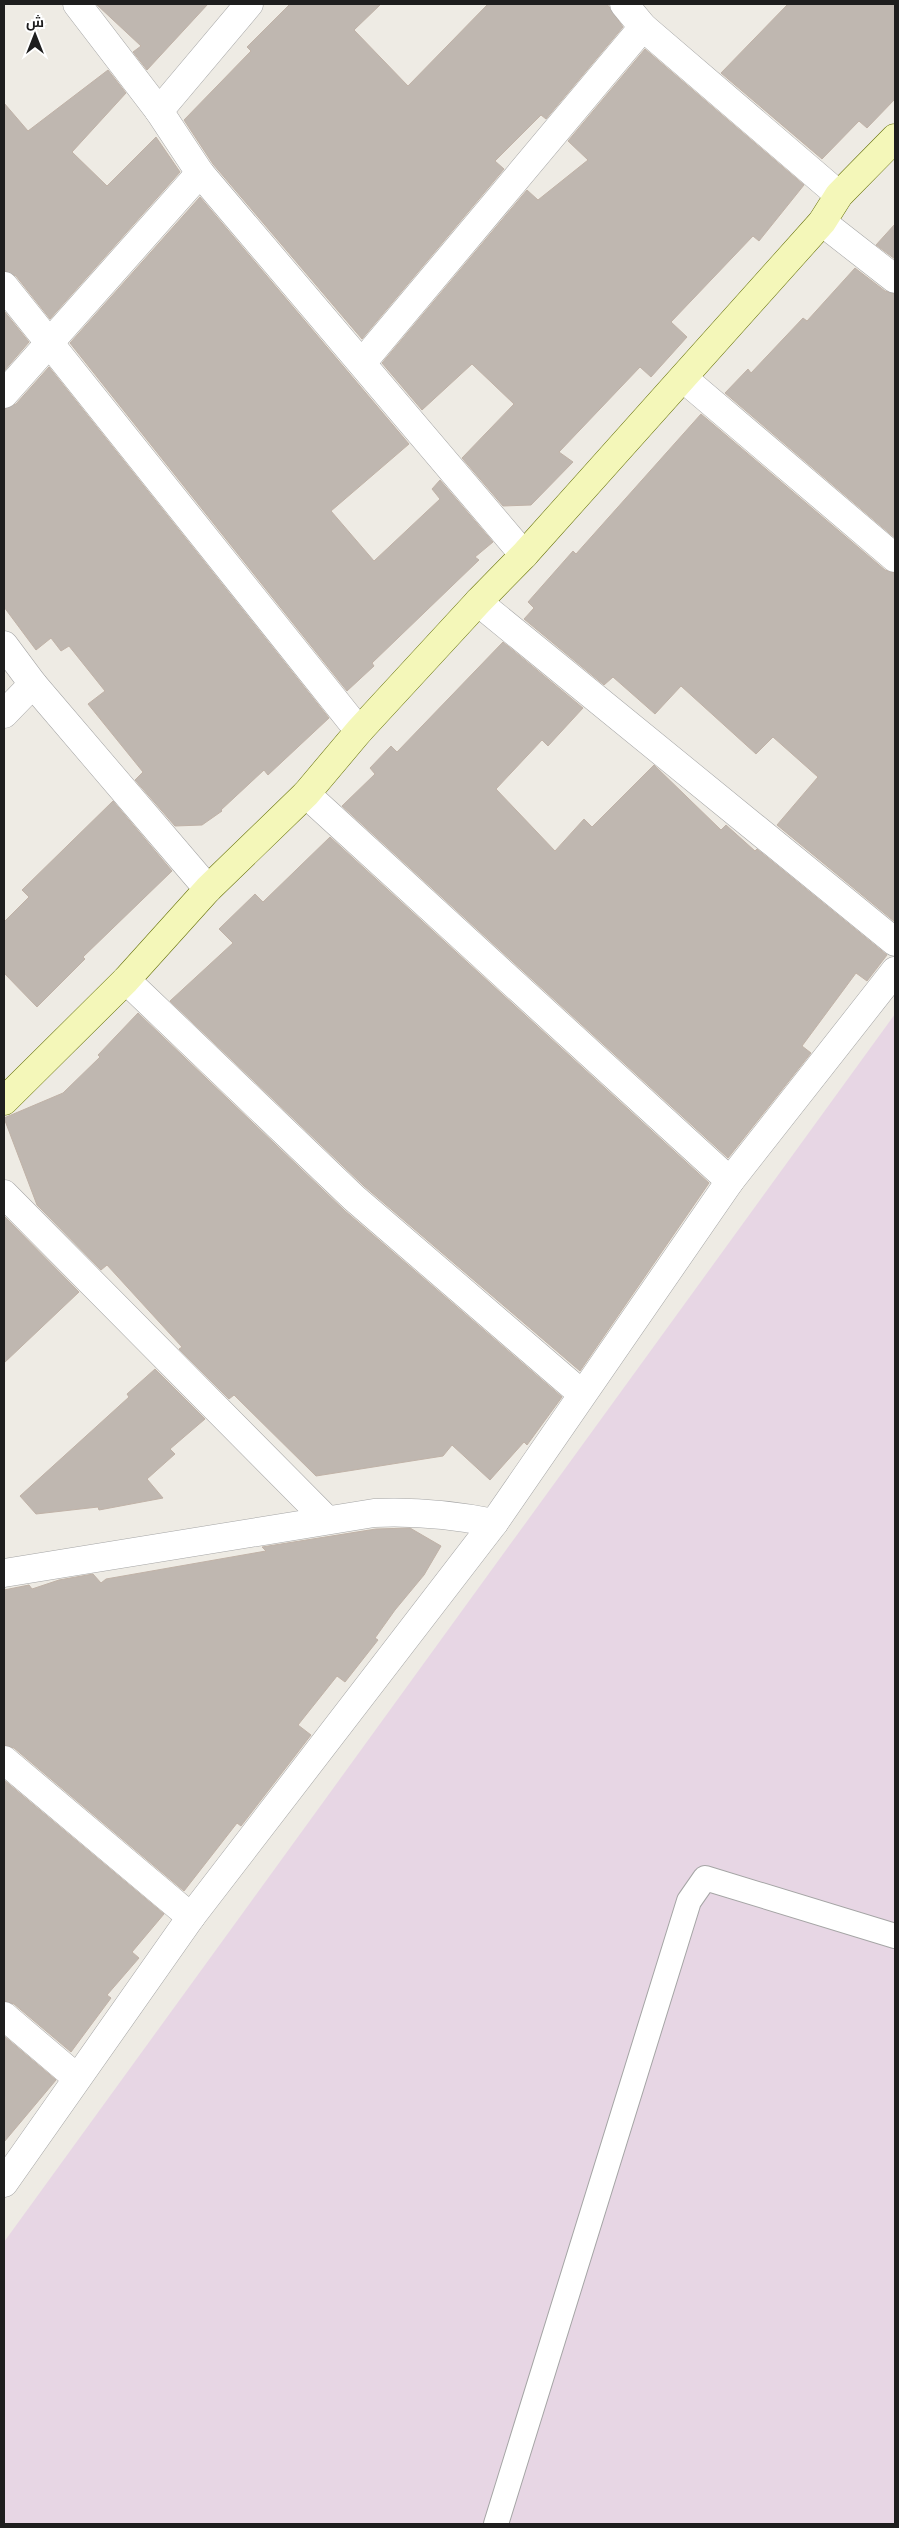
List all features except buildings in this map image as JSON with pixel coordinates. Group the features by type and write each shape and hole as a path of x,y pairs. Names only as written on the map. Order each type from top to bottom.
{"street":[{"path":"77,4 159,112 200,173 524,555"},
{"path":"159,112 249,4"},
{"path":"624,4 643,27 839,195"},
{"path":"362,363 643,27"},
{"path":"4,1101 126,980 208,888 306,794 358,731 524,555 822,222 839,195 895,138"},
{"path":"4,394 48,342 200,173"},
{"path":"822,222 895,279"},
{"path":"4,286 358,731"},
{"path":"683,378 895,558"},
{"path":"478,602 895,942"},
{"path":"4,645 33,684 208,888"},
{"path":"4,714 33,684"},
{"path":"306,794 730,1181"},
{"path":"4,2183 191,1917 494,1523 730,1181 895,970"},
{"path":"126,980 354,1198 582,1394"},
{"path":"4,1194 326,1519"},
{"path":"4,1573 374,1512 409,1511 466,1517 494,1523"},
{"path":"4,1760 191,1917"},
{"path":"4,2016 77,2078"}],"lane":[{"path":"496,2524 688,1901 705,1878 895,1936"}],"shaded area":[{"path":"895,1014 895,2524 4,2524 4,2242"}]}
